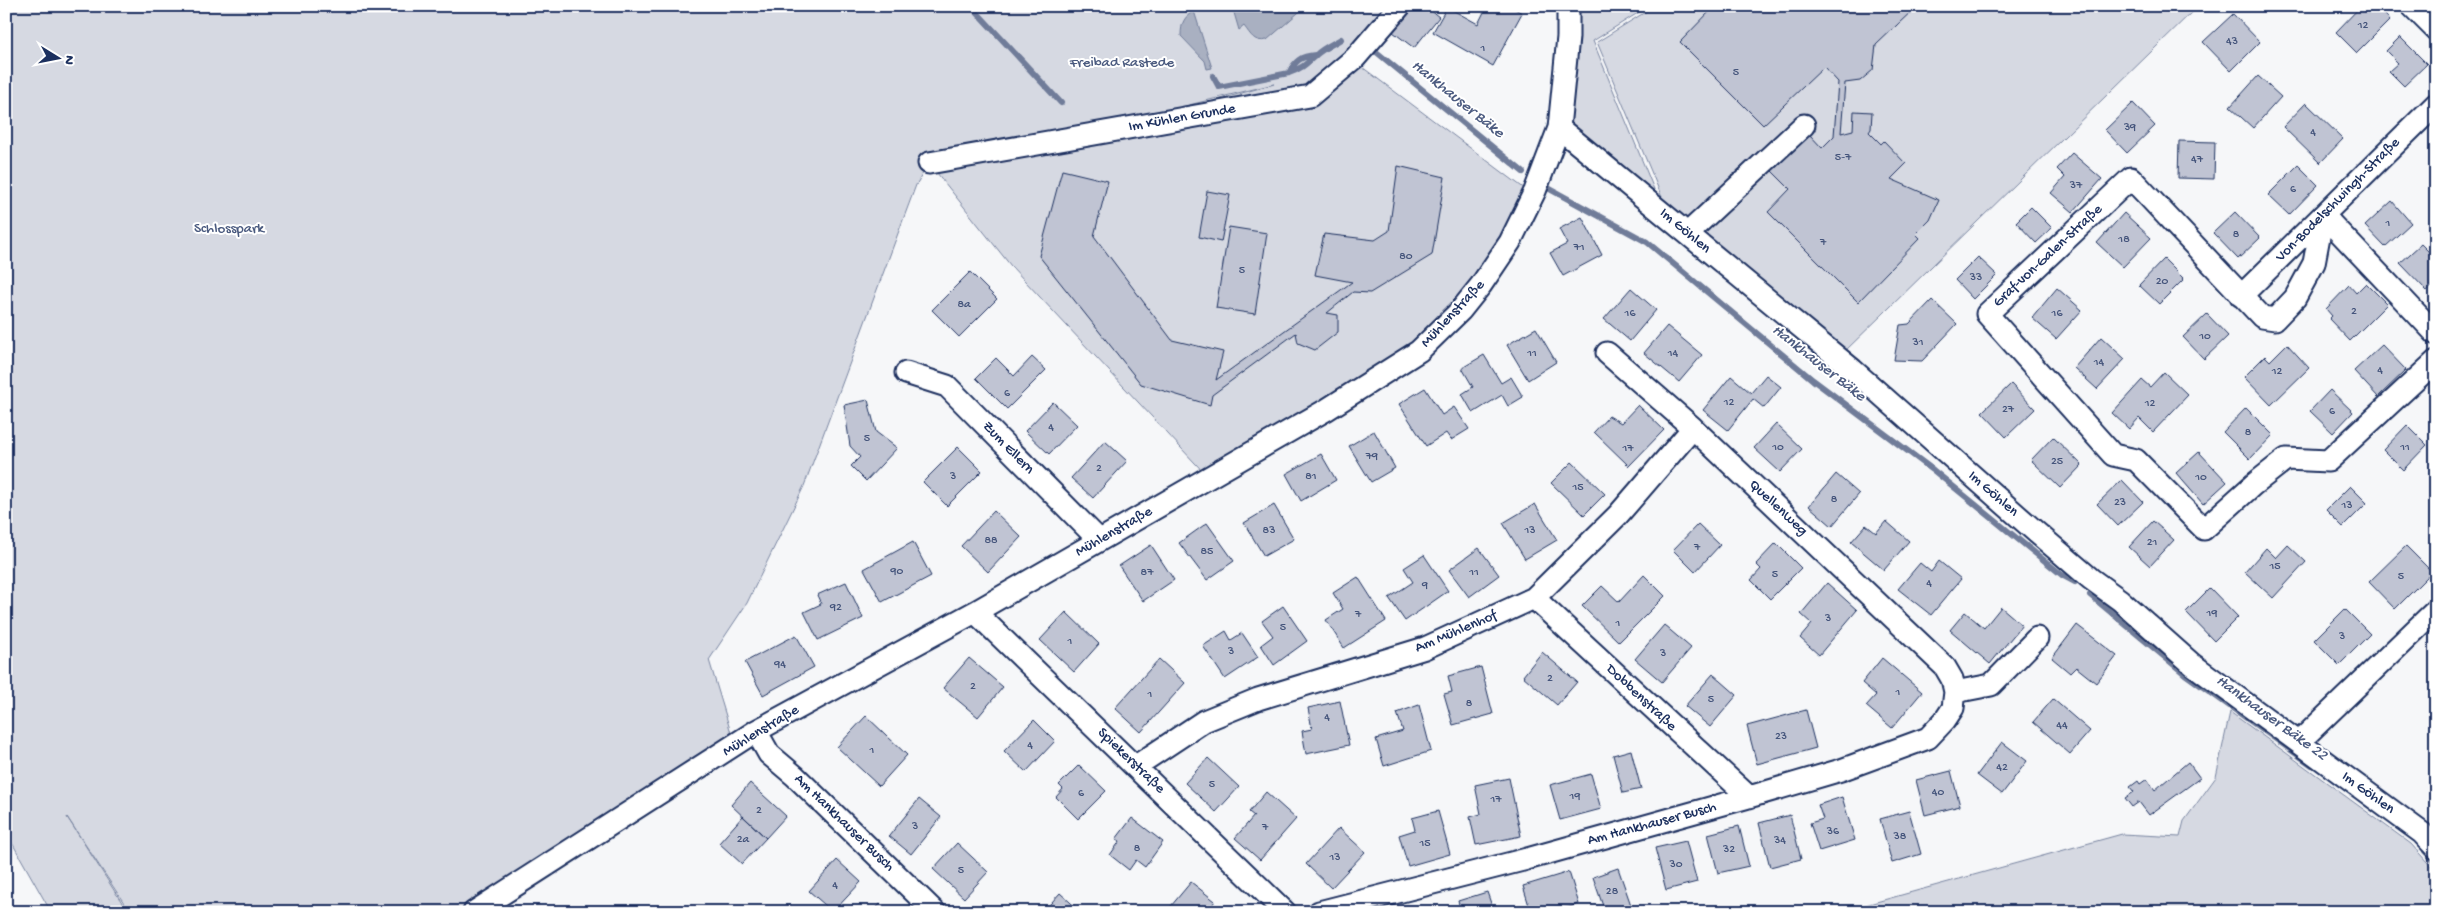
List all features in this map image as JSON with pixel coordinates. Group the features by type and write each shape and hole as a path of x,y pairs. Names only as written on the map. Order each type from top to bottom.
{"street":[{"name":"Im Kühlen Grunde","path":"929,162 1310,96 1355,58 1400,6"},
{"name":"Mühlenstraße","path":"474,912 756,731 975,612 1326,410 1419,351 1461,310 1481,285 1510,242 1536,191 1560,128 1568,37 1568,6"},
{"path":"2412,6 2436,30"},
{"name":"Von-Bodelschwingh-Straße","path":"2241,296 2436,104"},
{"path":"1688,233 1804,125"},
{"name":"Im Göhlen","path":"1560,128 1853,370 2036,532 2120,600 2192,664 2422,833 2436,848"},
{"name":"Graf-von-Galen-Straße","path":"2323,215 2314,263 2295,298 2275,319 2262,317 2131,178 1987,314 2113,455 2136,460 2204,529 2253,485 2286,459 2328,461 2436,361"},
{"path":"2323,215 2436,334"},
{"name":"Quellenweg","path":"1607,353 1693,428 1945,667 1952,679 1955,692"},
{"name":"Zum Ellern","path":"906,373 947,386 1099,540"},
{"name":"Am Mühlenhof","path":"1136,766 1204,721 1274,693 1425,648 1534,598 1618,515 1693,428"},
{"name":"Dobbenstraße","path":"1534,598 1749,797"},
{"path":"2299,742 2436,610"},
{"name":"Spiekerstraße","path":"975,612 1285,912"},
{"path":"1955,692 1991,685 2037,638"},
{"name":"Am Hankhauser Busch","path":"1319,912 1527,859 1841,770 1928,738 1945,720 1953,708 1955,692"},
{"name":"Am Hankhauser Busch","path":"756,731 769,754 795,776 935,912"}],"green space":[{"name":"Schlosspark","path":"6,6 1395,6 1354,61 1529,192 1522,220 1419,351 1209,478 1011,266 929,163 916,185 804,486 747,603 709,660 732,736 474,912 130,912 67,817 128,912 51,912 6,832","holes":["1274,84 1103,132 1100,127"]},
{"path":"1572,6 1649,6 1593,41 1660,204 1565,127"},
{"path":"1655,6 2198,6 1842,354 1666,207 1597,42"},
{"path":"2230,712 2411,844 2436,872 2436,912 1840,912 2122,834 2180,837 2184,821 2216,777"}],"water":[{"path":"1232,6 1306,6 1267,40 1263,41 1253,38 1244,26 1239,30"},
{"path":"1194,11 1212,68 1207,69 1205,61 1181,36 1184,21"}],"building":[{"path":"1413,6 1425,6 1439,17 1414,48 1393,32"},
{"path":"1487,6 1510,6 1522,13 1493,66 1433,32 1447,7 1478,24"},
{"path":"1715,6 1917,6 1876,45 1873,70 1860,81 1845,83 1841,133 1853,130 1854,111 1872,112 1871,129 1869,132 1881,144 1884,141 1906,164 1891,179 1939,200 1930,220 1916,234 1920,238 1858,302 1768,212 1790,189 1772,171 1810,135 1822,148 1834,136 1838,82 1824,67 1763,125 1680,42"},
{"path":"2361,6 2377,6 2390,20 2357,53 2336,32"},
{"path":"2233,14 2260,42 2231,71 2203,42"},
{"path":"2400,37 2427,64 2404,86 2389,71 2398,63 2386,51"},
{"path":"2258,76 2281,97 2253,128 2230,107"},
{"path":"2133,103 2155,126 2127,153 2105,130"},
{"path":"2306,103 2343,139 2320,163 2283,127"},
{"path":"2179,141 2215,142 2214,179 2178,178"},
{"path":"2072,153 2102,179 2073,212 2051,193 2065,177 2057,169"},
{"path":"2298,165 2318,185 2289,215 2268,195"},
{"path":"1398,166 1445,177 1432,255 1370,293 1353,292 1327,313 1338,315 1338,332 1315,350 1298,343 1296,333 1212,395 1210,405 1141,384 1039,256 1062,170 1108,181 1094,236 1172,340 1223,352 1216,380 1352,282 1315,275 1324,234 1375,240 1389,231"},
{"path":"1207,191 1230,195 1221,242 1199,237"},
{"path":"2392,201 2411,223 2385,247 2365,226"},
{"path":"2031,207 2052,228 2036,243 2016,222"},
{"path":"2235,212 2260,238 2238,259 2213,233"},
{"path":"2124,213 2151,238 2123,267 2097,243"},
{"path":"1582,217 1602,255 1563,276 1550,253 1567,244 1559,229"},
{"path":"1229,227 1267,233 1255,314 1216,308"},
{"path":"2421,244 2430,253 2436,248 2436,283 2427,291 2400,263"},
{"path":"1978,257 1997,275 1973,299 1955,280"},
{"path":"2164,259 2184,279 2159,304 2139,285"},
{"path":"970,272 997,299 959,337 932,310"},
{"path":"2366,283 2387,304 2350,341 2329,319 2332,316 2326,309 2349,285 2356,293"},
{"path":"1631,288 1656,310 1630,341 1604,319"},
{"path":"2057,288 2082,310 2056,339 2032,318"},
{"path":"1932,300 1957,324 1922,361 1894,360 1900,325 1909,324"},
{"path":"2207,314 2228,336 2204,359 2183,337"},
{"path":"1667,326 1702,355 1679,382 1644,353"},
{"path":"1536,328 1556,362 1528,380 1507,345"},
{"path":"2101,337 2125,359 2097,389 2074,368"},
{"path":"2287,344 2309,368 2271,405 2244,377 2265,356 2270,361"},
{"path":"2382,345 2406,370 2378,397 2354,371"},
{"path":"1484,355 1501,383 1511,377 1523,397 1508,406 1502,395 1473,413 1462,394 1473,387 1462,368"},
{"path":"1032,357 1046,370 1007,409 976,378 996,358 1014,376"},
{"path":"2164,372 2188,395 2153,432 2139,418 2129,429 2112,413 2142,380 2150,387"},
{"path":"1766,375 1781,387 1764,408 1753,399 1728,430 1703,410 1731,376 1751,393"},
{"path":"2011,384 2035,409 2006,437 1982,412"},
{"path":"1425,388 1442,415 1454,407 1469,429 1451,440 1446,433 1426,446 1399,404"},
{"path":"2330,390 2353,412 2333,433 2310,411"},
{"path":"868,400 876,432 897,448 866,481 851,466 860,457 850,446 844,405"},
{"path":"1053,402 1077,425 1049,454 1025,431"},
{"path":"1638,405 1664,430 1629,466 1594,432 1609,416 1621,423"},
{"path":"2246,408 2273,435 2250,459 2223,432"},
{"path":"1776,424 1802,449 1780,472 1754,448"},
{"path":"2407,425 2427,445 2403,470 2383,450"},
{"path":"1374,431 1395,468 1371,482 1349,446"},
{"path":"2053,437 2082,465 2060,488 2031,460"},
{"path":"1105,441 1127,461 1093,498 1071,478"},
{"path":"958,447 982,471 947,506 923,482"},
{"path":"2199,452 2227,482 2203,504 2176,473"},
{"path":"1321,454 1336,480 1301,501 1286,474"},
{"path":"1572,462 1605,494 1584,515 1551,483"},
{"path":"1836,474 1859,494 1832,526 1809,506"},
{"path":"2122,480 2143,502 2118,526 2097,504"},
{"path":"2350,486 2367,503 2343,527 2326,510"},
{"path":"1535,504 1557,540 1525,559 1503,523"},
{"path":"1274,505 1294,539 1264,556 1244,523"},
{"path":"994,511 1021,537 988,572 961,546"},
{"path":"1886,521 1909,541 1884,570 1851,542 1866,525 1876,533"},
{"path":"2153,521 2174,540 2150,566 2129,547"},
{"path":"1207,523 1234,561 1207,580 1179,543"},
{"path":"1698,524 1720,545 1695,572 1673,550"},
{"path":"913,542 931,576 882,602 864,569"},
{"path":"1776,543 1801,568 1770,599 1751,580 1761,569 1756,564"},
{"path":"1151,545 1174,580 1143,601 1119,566"},
{"path":"2288,545 2306,562 2273,598 2245,572 2266,548 2276,558"},
{"path":"2406,546 2432,572 2395,609 2369,582"},
{"path":"1479,548 1499,575 1469,597 1449,570"},
{"path":"1424,555 1448,591 1405,621 1389,598 1413,582 1404,568"},
{"path":"1939,561 1961,579 1931,615 1898,589 1920,563 1931,572"},
{"path":"1644,575 1665,596 1619,642 1582,606 1602,586 1619,602"},
{"path":"1358,577 1386,621 1344,648 1326,620 1343,609 1333,593"},
{"path":"846,582 863,618 818,640 804,612 821,604 817,595"},
{"path":"1827,583 1857,610 1819,655 1800,638 1812,624 1801,614"},
{"path":"2210,588 2238,617 2214,641 2186,612"},
{"path":"1283,606 1307,641 1274,665 1261,645 1273,636 1262,621"},
{"path":"2001,607 2022,625 1990,664 1950,630 1965,612 1984,628"},
{"path":"2345,609 2370,634 2339,665 2314,640"},
{"path":"1066,612 1099,644 1074,672 1040,640"},
{"path":"1664,625 1691,648 1662,682 1635,659"},
{"path":"2077,625 2117,656 2096,683 2076,667 2070,673 2052,658"},
{"path":"1226,631 1231,640 1242,633 1258,657 1225,679 1203,646"},
{"path":"796,635 814,667 763,695 745,662"},
{"path":"1542,652 1577,682 1557,705 1523,676"},
{"path":"969,658 1003,687 978,717 943,688"},
{"path":"1882,658 1922,692 1892,728 1866,706 1876,695 1862,683"},
{"path":"1159,659 1185,683 1141,732 1115,708"},
{"path":"1481,667 1493,714 1453,725 1444,694 1452,692 1448,676"},
{"path":"1713,674 1737,695 1710,727 1685,706"},
{"path":"2053,699 2090,731 2070,754 2033,722"},
{"path":"1340,701 1349,745 1306,754 1302,731 1312,729 1308,708"},
{"path":"1419,705 1431,751 1384,766 1376,739 1403,731 1397,713"},
{"path":"1806,710 1816,748 1757,764 1747,726"},
{"path":"866,716 907,755 879,786 837,747"},
{"path":"1034,720 1055,741 1026,772 1004,751"},
{"path":"2002,742 2027,761 2002,794 1977,775"},
{"path":"1631,750 1641,789 1623,793 1613,755"},
{"path":"1208,758 1239,787 1216,812 1185,783"},
{"path":"2188,762 2200,778 2149,815 2139,802 2132,807 2125,798 2134,792 2130,787 2138,781 2140,784 2147,779 2155,790"},
{"path":"1079,765 1106,791 1078,819 1056,797 1063,789 1059,785"},
{"path":"1951,771 1960,806 1925,815 1916,780"},
{"path":"1591,774 1601,809 1560,820 1550,785"},
{"path":"1509,778 1521,836 1476,845 1470,817 1481,814 1475,785"},
{"path":"750,783 786,816 766,838 731,805"},
{"path":"1266,792 1296,819 1260,860 1235,838 1254,816 1249,812"},
{"path":"1842,797 1855,840 1819,851 1810,823 1823,819 1818,805"},
{"path":"919,799 941,817 911,854 889,836"},
{"path":"1438,811 1450,854 1408,866 1399,835 1415,830 1412,818"},
{"path":"1909,811 1921,854 1892,863 1880,819"},
{"path":"1790,815 1801,859 1770,867 1759,823"},
{"path":"743,816 766,838 742,864 719,843"},
{"path":"1132,818 1163,842 1145,867 1136,860 1129,870 1110,855 1120,841 1116,839"},
{"path":"1739,826 1749,866 1718,873 1708,834"},
{"path":"1339,828 1365,852 1331,888 1306,864"},
{"path":"1686,841 1697,882 1666,890 1655,848"},
{"path":"957,843 988,872 964,898 933,869"},
{"path":"837,860 861,882 833,912 809,891"},
{"path":"1618,868 1632,908 1620,912 1605,912 1593,877"},
{"path":"1569,872 1579,904 1553,912 1531,912 1523,886"},
{"path":"1191,882 1215,901 1207,912 1166,912"},
{"path":"1487,892 1494,912 1461,912 1458,901"},
{"path":"1060,893 1081,912 1043,912"},
{"path":"880,904 888,912 873,912"}],"waterway":[{"name":"Hankhauser Bäke","path":"971,6 1061,103"},
{"path":"1213,76 1219,87 1289,73 1301,67 1322,50 1341,39"},
{"name":"Hankhauser Bäke","path":"1374,50 1523,172"},
{"path":"1289,73 1299,60 1315,55"},
{"name":"Hankhauser Bäke","path":"1548,188 1647,242 1813,380 1933,470 2062,575 2075,582"},
{"name":"Hankhauser Bäke 22","path":"2090,595 2185,674 2312,765"},
{"name":"Hankhauser Bäke 22","path":"2425,851 2436,863"}],"park label":[{"name":"Freibad Rastede","path":"1122,63"}]}
